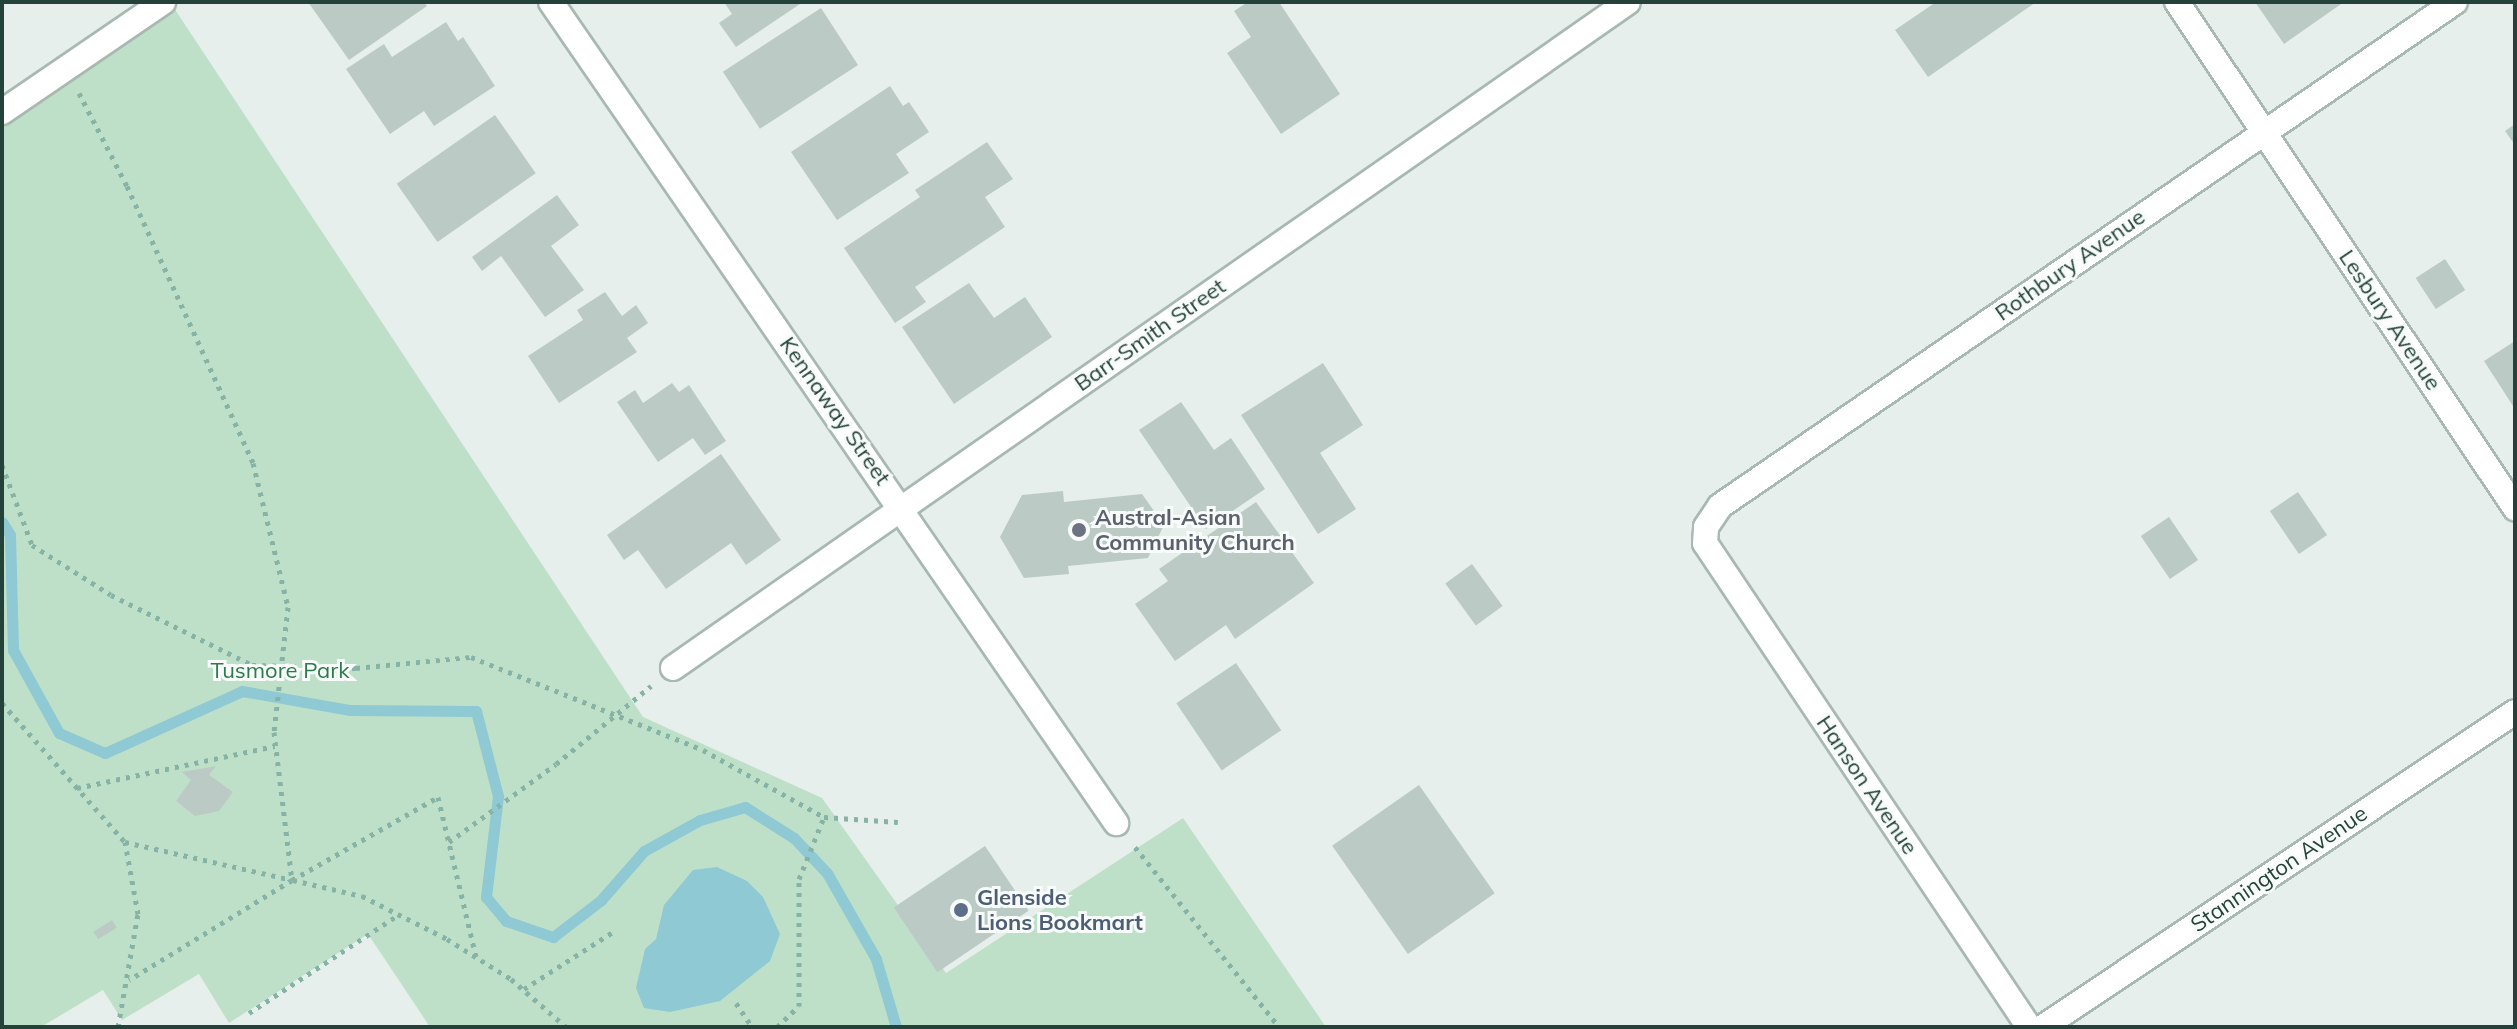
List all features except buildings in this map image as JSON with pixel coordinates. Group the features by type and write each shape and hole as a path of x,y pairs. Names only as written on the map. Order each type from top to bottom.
{"street":[{"path":"2,112 163,2"},
{"name":"Kennaway Street","path":"551,2 1116,823"},
{"name":"Barr-Smith Street","path":"673,668 1628,2"},
{"name":"Lesbury Avenue","path":"2177,2 2515,508"},
{"name":"Rothbury Avenue","path":"1705,543 1706,527 1720,506 2455,2"},
{"name":"Hanson Avenue","path":"1705,543 2029,1027"},
{"name":"Stannington Avenue","path":"2043,1027 2515,712"}],"path":[{"path":"65,69 127,186 253,463 288,607 275,746 283,831 292,880"},
{"path":"2,465 32,545 184,633 252,665 281,669 356,668 471,657 703,750 824,817 898,822"},
{"path":"449,842 522,789 673,668"},
{"path":"2,703 125,842 138,914 129,980 118,1027"},
{"path":"77,788 275,746"},
{"path":"129,980 292,880 438,797 476,957"},
{"path":"777,1027 799,1006 799,879 824,817"},
{"path":"1116,823 1279,1027"},
{"path":"125,842 362,896 476,957 524,989 566,1027"},
{"path":"249,1013 399,915"},
{"path":"524,989 616,930"},
{"path":"736,1003 752,1027"}],"green space":[{"name":"Tusmore Park","path":"170,2 643,717 822,798 946,973 1183,818 1326,1027 430,1027 368,934 229,1023 199,974 122,1020 103,990 41,1027 2,1027 2,112"}],"water":[{"path":"717,867 747,881 763,897 780,934 770,961 720,1001 670,1012 644,1008 636,988 645,949 656,939 664,905 693,870"}],"waterway":[{"path":"2,522 10,535 13,650 59,733 105,753 242,691 350,710 476,711 498,796 486,897 506,921 553,937 601,900 644,851 700,820 745,807 794,838 827,873 876,959 896,1027"}],"place":[{"name":"Austral-Asian Community Church","path":"1079,530"},
{"name":"Glenside Lions Bookmart","path":"961,910"}]}
